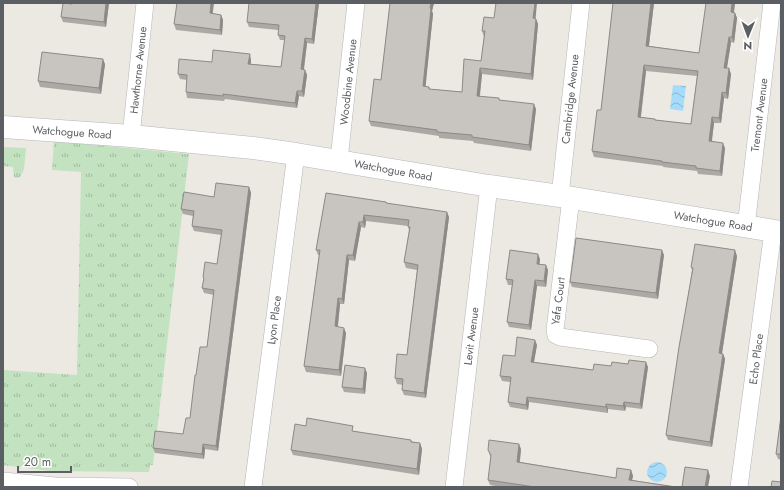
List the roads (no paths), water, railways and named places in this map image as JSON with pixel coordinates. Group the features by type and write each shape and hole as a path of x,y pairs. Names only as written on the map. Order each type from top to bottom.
{"street":[{"name":"Hawthorne Avenue","path":"130,136 145,3"},
{"name":"Woodbine Avenue","path":"339,160 356,3"},
{"name":"Cambridge Avenue","path":"565,197 581,3"},
{"name":"Tremont Avenue","path":"746,227 772,3"},
{"name":"Watchogue Road","path":"3,127 130,136 253,148 339,160 489,186 777,232"},
{"name":"Lyon Place","path":"253,487 296,154"},
{"name":"Levit Avenue","path":"454,487 489,186"},
{"name":"Yafa Court","path":"565,197 555,330 556,335 560,337 648,349"},
{"name":"Echo Place","path":"739,487 777,232"},
{"path":"3,481 55,486 129,487"}],"water":[{"path":"673,85 686,86 683,111 670,109"},
{"path":"657,462 664,465 667,472 664,479 657,482 650,479 647,472 650,465"}]}
